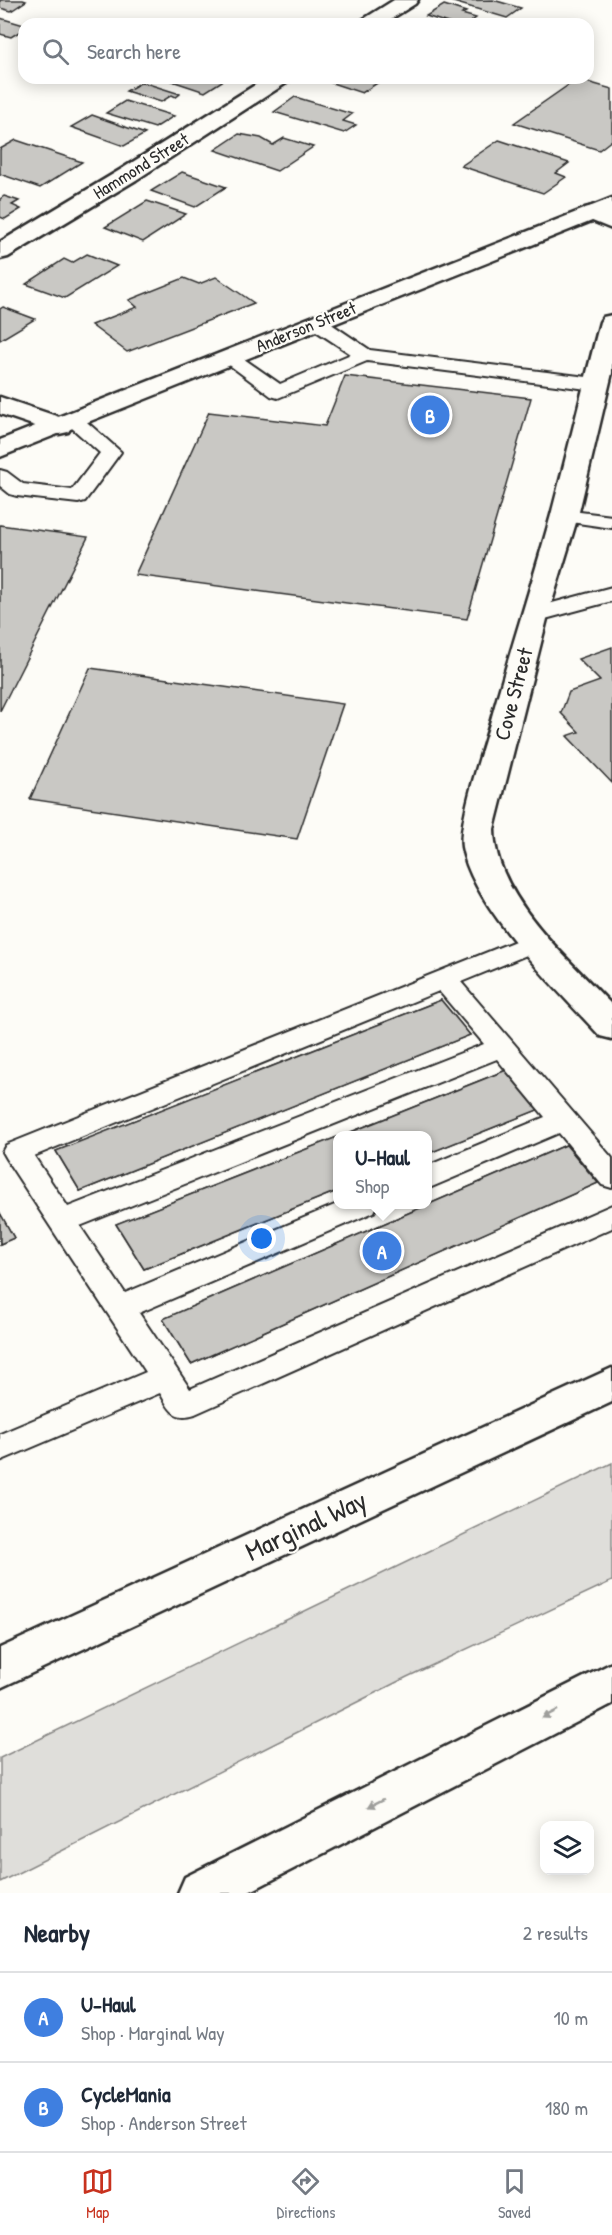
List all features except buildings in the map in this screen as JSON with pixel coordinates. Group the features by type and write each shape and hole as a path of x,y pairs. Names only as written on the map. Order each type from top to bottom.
{"main road":[{"path":"379,18 408,0"},
{"name":"Hammond Street","path":"0,252 128,175 272,84"},
{"name":"Anderson Street","path":"0,449 317,323 606,214"},
{"name":"Cove Street","path":"612,322 564,516 534,615 478,830 478,847 489,878 502,900 535,942 612,1027"},
{"path":"0,405 66,423"},
{"name":"Marginal Way","path":"0,1669 612,1384"},
{"path":"201,1893 609,1684"}],"lane":[{"path":"317,323 365,355 595,384"},
{"path":"230,358 278,392 365,355"},
{"path":"0,476 17,490 78,496 111,452 66,423"},
{"path":"564,516 612,522"},
{"path":"534,615 612,594"},
{"path":"535,942 16,1152 184,1405 612,1216"},
{"path":"444,979 612,1177"},
{"path":"62,1221 502,1047"},
{"path":"432,1176 564,1120"},
{"path":"120,1308 352,1209"},
{"path":"0,1448 166,1377"}],"shaded area":[{"path":"612,1463 612,1581 407,1677 0,1882 0,1758"}],"place":[{"name":"CycleMania","path":"430,415"},
{"name":"U-Haul","path":"382,1251"}]}
